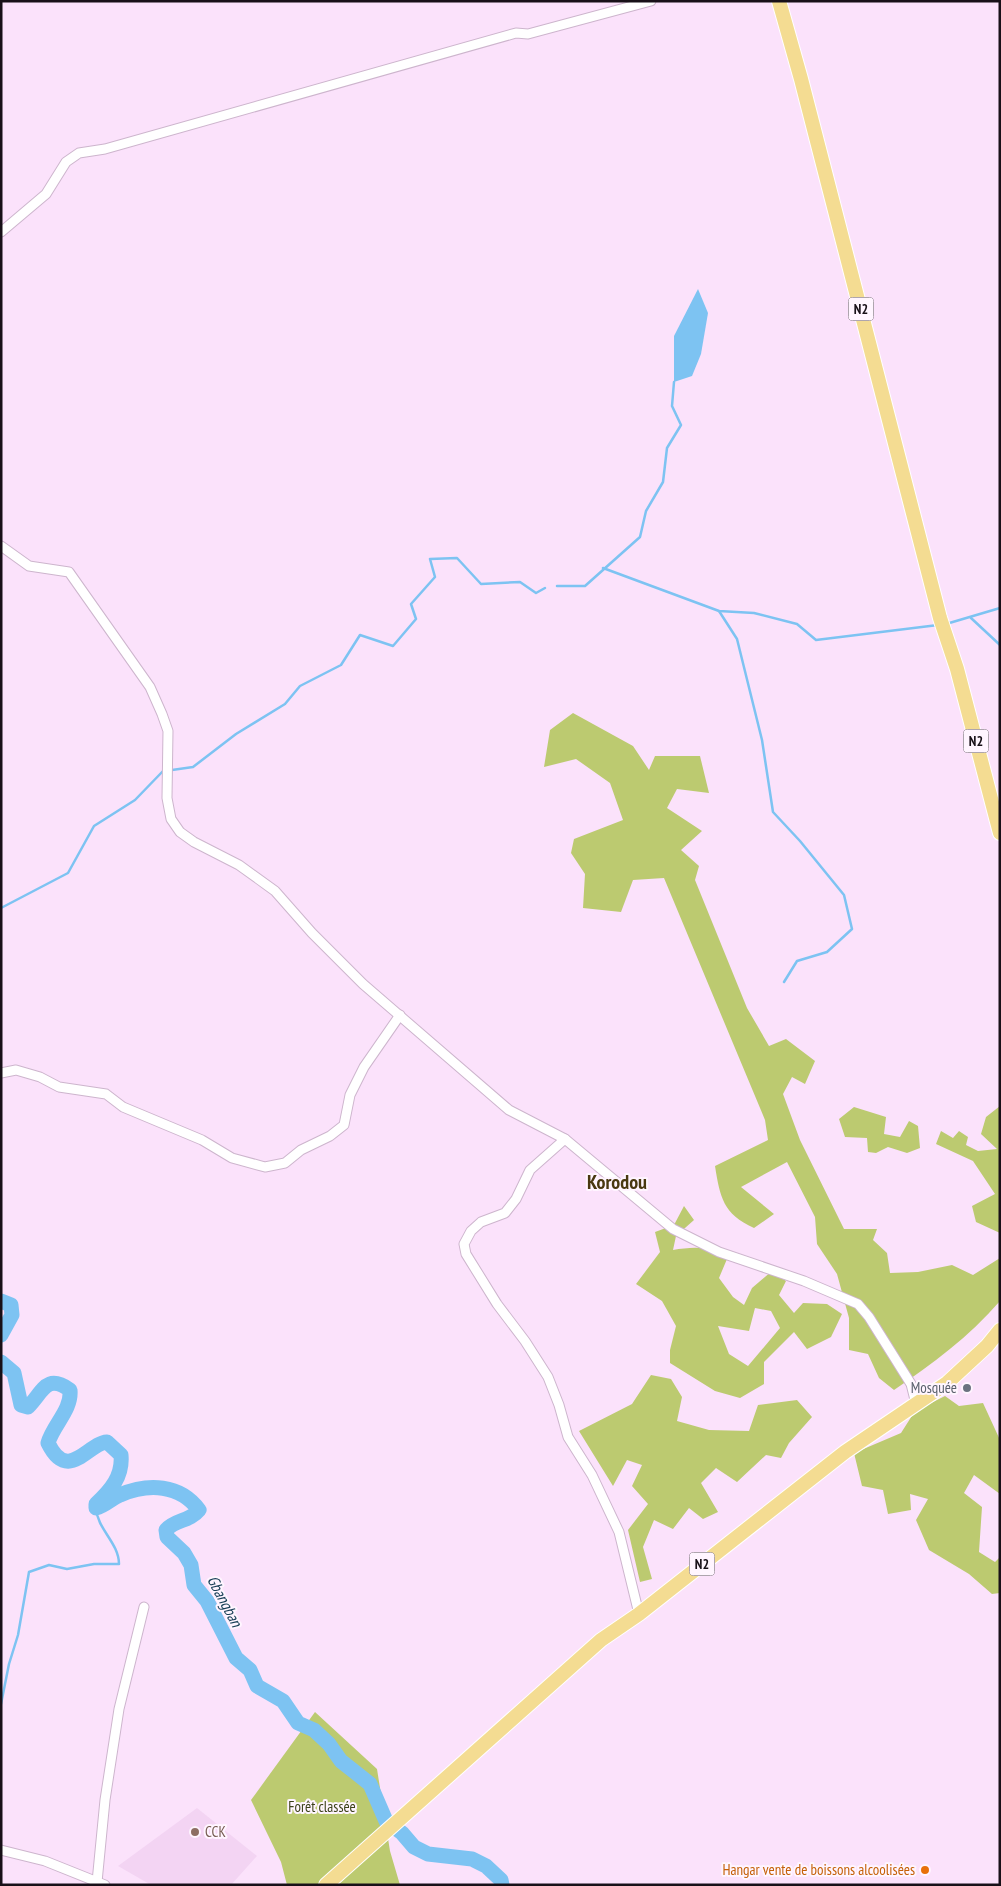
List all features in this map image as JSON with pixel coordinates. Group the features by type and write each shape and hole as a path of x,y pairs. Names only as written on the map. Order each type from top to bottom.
{"highway":[{"name":"N2","path":"778,1 809,107 940,618 957,669 1000,833"},
{"name":"N2","path":"326,1885 601,1640 639,1614 845,1452 948,1383 987,1346 1000,1330"}],"street":[{"path":"1,232 46,194 66,162 79,153 114,146 516,33 528,34 652,1"},
{"path":"1,546 30,566 69,572 150,687 168,732 168,798 171,819 180,832 194,842 239,865 275,891 363,984 509,1110 565,1139 673,1229 719,1252 804,1281 858,1304 869,1317 911,1384 916,1404"},
{"path":"1,1072 16,1070 40,1077 59,1087 106,1094 128,1109 202,1140 232,1158 265,1167 285,1163 301,1150 330,1136 344,1125 350,1094 364,1067 400,1015"},
{"path":"565,1139 530,1170 516,1199 505,1213 481,1222 471,1231 464,1244 466,1254 497,1304 526,1341 548,1377 559,1405 568,1437 592,1475 619,1532 639,1614"},
{"path":"1,1850 45,1861 101,1883 105,1800 119,1709 144,1607"}],"shaded area":[{"name":"CCK","path":"197,1808 257,1856 231,1885 151,1885 118,1866"}],"green space":[{"path":"573,713 633,746 649,770 655,756 700,756 709,793 677,789 667,808 702,831 681,850 699,866 695,880 747,1008 769,1046 786,1039 815,1061 805,1084 792,1077 783,1094 800,1140 844,1229 877,1229 873,1240 887,1253 890,1273 918,1272 952,1265 973,1275 1000,1258 1000,1301 950,1349 894,1390 879,1378 868,1354 849,1350 849,1318 837,1274 817,1244 815,1217 787,1162 741,1187 774,1214 754,1228 736,1217 729,1210 721,1196 715,1166 768,1140 765,1120 664,878 633,880 621,912 583,908 585,874 571,853 574,839 623,820 610,783 576,759 544,767 550,730"},
{"path":"1000,1106 1000,1233 976,1222 972,1206 995,1194 973,1161 936,1144 941,1131 953,1138 959,1131 968,1137 966,1145 978,1151 997,1149 981,1134 986,1117"},
{"path":"854,1107 886,1117 884,1134 900,1137 909,1121 918,1126 920,1148 907,1153 888,1147 876,1153 868,1152 867,1138 845,1137 839,1119"},
{"path":"684,1206 694,1220 676,1236 673,1250 702,1248 721,1254 727,1259 719,1278 733,1297 744,1305 752,1288 772,1271 786,1281 779,1295 794,1313 803,1303 827,1304 842,1314 831,1337 807,1349 794,1332 764,1362 764,1384 740,1398 715,1391 670,1363 670,1350 676,1326 662,1301 636,1284 660,1252 655,1232 674,1225","holes":["755,1308 771,1311 780,1328 748,1366 729,1354 718,1326 749,1331"]},
{"path":"651,1375 671,1379 682,1397 677,1421 709,1430 749,1431 758,1405 797,1400 812,1417 789,1443 781,1458 766,1455 737,1482 716,1468 701,1483 718,1512 703,1519 689,1508 673,1529 654,1520 643,1547 652,1579 640,1582 628,1530 648,1504 632,1486 642,1465 627,1460 613,1486 579,1431 632,1404"},
{"path":"945,1396 959,1406 983,1403 1000,1440 1000,1494 974,1475 964,1493 982,1507 979,1552 995,1562 1000,1557 1000,1593 992,1594 969,1574 929,1550 916,1520 928,1499 910,1494 911,1510 888,1514 883,1490 862,1486 854,1453 901,1433 915,1411"},
{"name":"Forêt classée","path":"315,1712 377,1769 390,1851 400,1885 287,1885 281,1862 251,1800"}],"water":[{"path":"698,289 708,313 701,354 692,376 674,382 674,336"}],"waterway":[{"path":"557,586 585,586 640,537 646,511 663,482 667,448 681,425 672,406 674,382"},
{"path":"172,770 193,767 236,734 285,704 300,686 341,665 360,635 393,646 416,619 411,604 435,577 430,559 457,558 481,584 520,582 536,593 545,588"},
{"path":"603,568 719,611 754,613 797,624 816,640 938,625"},
{"path":"946,624 1000,608"},
{"path":"719,611 737,639 762,740 773,812 800,841 844,895 852,929 827,952 797,961 784,982"},
{"path":"971,618 1000,645"},
{"path":"1,908 68,873 94,826 135,800 164,770"},
{"name":"Gbangban","path":"1,1301 11,1305 12,1315 1,1335"},
{"name":"Gbangban","path":"1,1362 14,1373 21,1405 28,1407 46,1386 50,1384 62,1385 70,1390 68,1404 48,1443 55,1455 63,1460 70,1461 107,1442 121,1455 118,1476 111,1488 96,1504 96,1508 117,1496 131,1491 152,1488 163,1488 173,1491 191,1501 199,1510 191,1517 170,1526 166,1530 167,1537 184,1553 191,1565 194,1585 207,1601 236,1658 250,1670 257,1686 283,1701 298,1723 314,1730 329,1744 341,1761 370,1784 386,1821 402,1833 414,1847 428,1854 472,1859 486,1866 501,1880 502,1885"},
{"path":"1,1704 9,1664 18,1635 29,1572 49,1565 67,1569 94,1564 119,1564 116,1549 100,1523 96,1508"}],"place":[{"name":"Mosquée","path":"967,1388"},
{"name":"CCK","path":"195,1832"},
{"name":"Hangar vente de boissons alcoolisées","path":"925,1870"}],"district":[{"name":"Korodou","path":"617,1182"}]}
